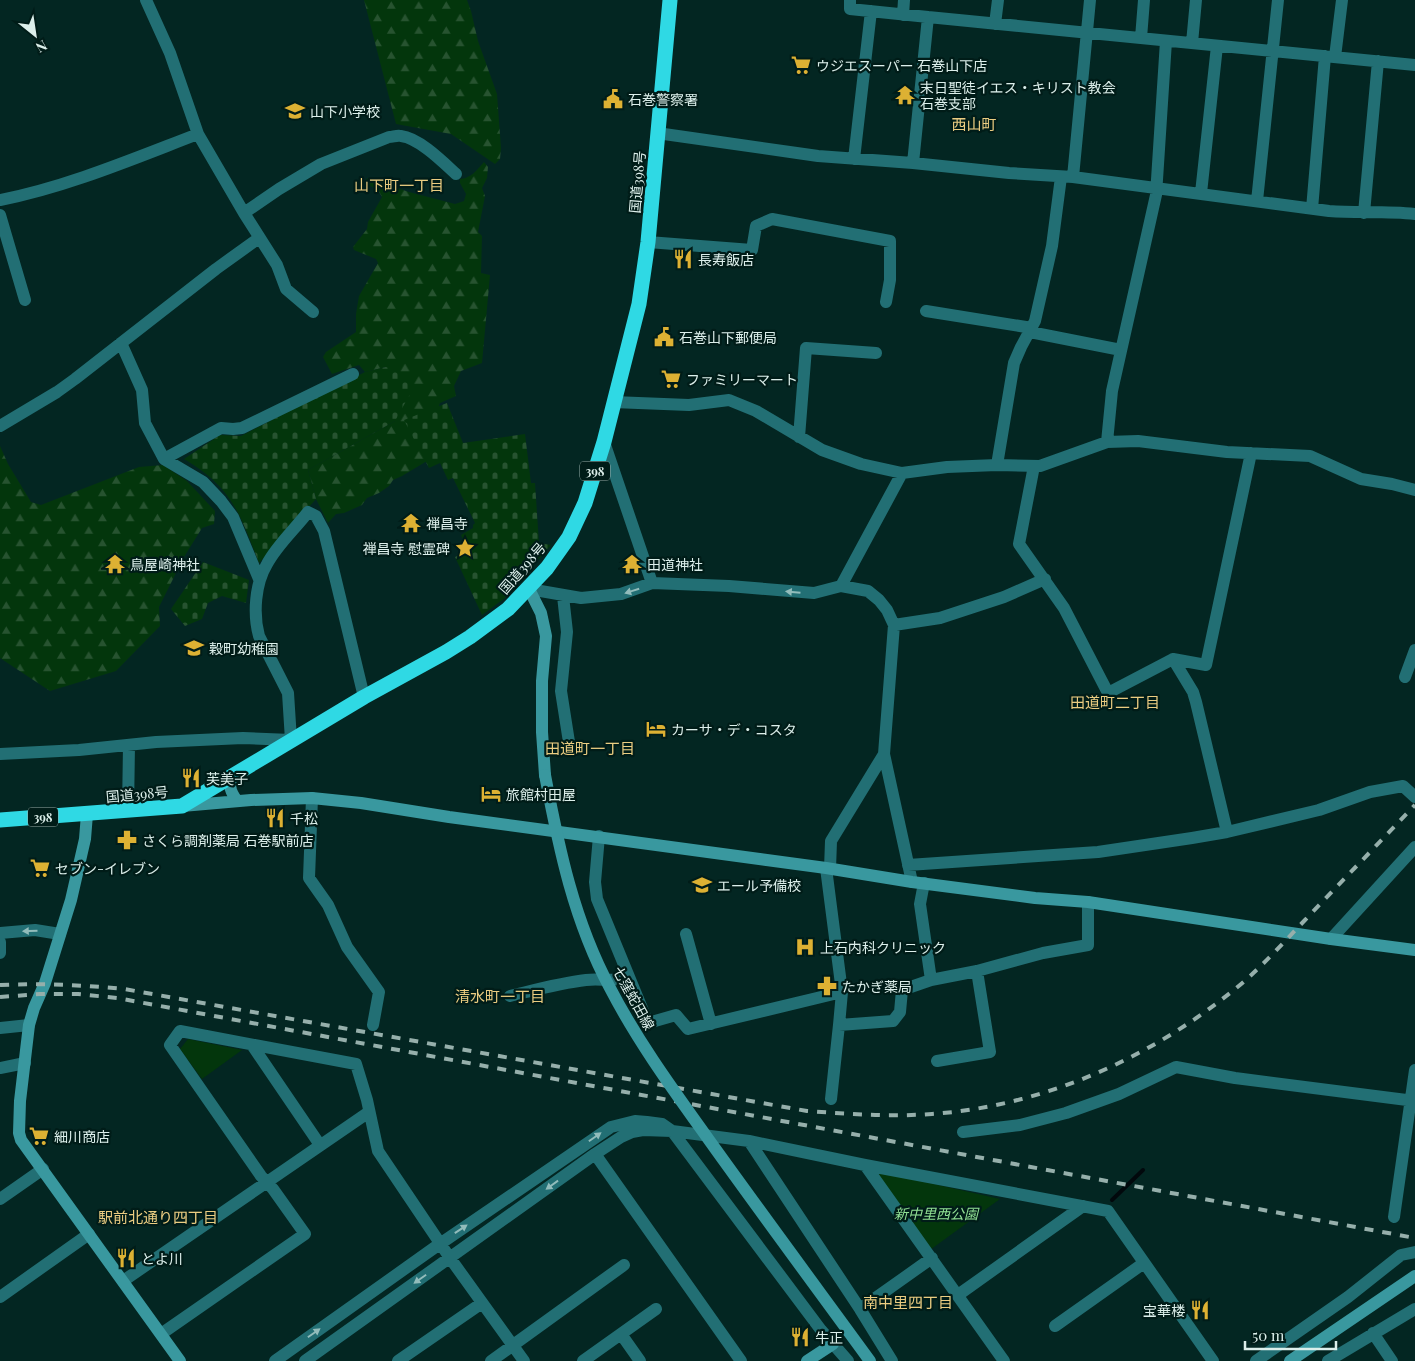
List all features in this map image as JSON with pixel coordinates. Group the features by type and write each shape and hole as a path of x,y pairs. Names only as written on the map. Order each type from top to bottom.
{"highway":[{"name":"国道398号","path":"0,820 182,806 364,696 470,638 495,620 529,589 547,568 569,537 585,503 604,442 639,304 648,242 670,0"}],"street":[{"path":"146,0 170,53 198,134 277,265 286,289 312,312"},
{"path":"850,0 850,9 1415,66"},
{"path":"903,15 904,0"},
{"path":"995,24 998,0"},
{"path":"997,465 1014,363 1020,347 1035,321 1067,177 1090,0"},
{"path":"1141,38 1144,0"},
{"path":"1192,43 1196,0"},
{"path":"1256,200 1278,0"},
{"path":"1312,209 1330,57 1342,0"},
{"path":"854,160 871,11"},
{"path":"913,163 928,17"},
{"path":"1106,442 1112,391 1156,187 1166,41"},
{"path":"1201,193 1217,46"},
{"path":"1364,213 1378,61"},
{"path":"657,133 738,146 854,160 913,163 1156,187 1329,212 1415,214"},
{"path":"0,200 120,164 198,134"},
{"path":"244,213 321,164 389,137 401,136 411,139 444,162 456,174"},
{"path":"0,215 25,300"},
{"path":"648,242 752,250 756,226 772,219 890,241 890,280 886,302"},
{"path":"0,426 56,392 216,269 260,238"},
{"path":"926,311 1031,330 1121,350"},
{"path":"121,343 142,390 145,423 164,458 203,482 221,500 233,517 260,579"},
{"path":"798,437 806,348 876,353"},
{"path":"164,458 221,428 242,428 353,374"},
{"path":"613,402 689,405 729,400 756,411 822,450 861,464 902,473 947,467 1040,466 1106,442 1138,440 1227,452 1310,456 1361,479 1415,490"},
{"path":"604,442 652,583"},
{"path":"1034,466 1020,544 1064,608 1108,693 1174,659 1206,665 1251,453"},
{"path":"841,586 902,473"},
{"path":"0,754 243,738 291,740 288,693 259,636 256,625 256,606 260,579 267,563 308,512 316,516 324,531 364,696"},
{"path":"894,625 940,618 1004,597 1044,579"},
{"path":"529,589 581,598 621,594 652,583 730,586 814,594 841,586 868,591 879,600 887,610 894,625 884,754 908,865 918,883 931,980"},
{"name":"七窪蛇田線","path":"529,589 541,613 546,636 542,681 542,732 545,775 559,848 574,901 609,987 633,1030 686,1107 870,1361"},
{"path":"563,596 567,632 561,691 569,742"},
{"path":"1410,671 1415,650"},
{"path":"1174,659 1193,692 1227,832"},
{"path":"128,811 129,745"},
{"path":"831,1099 842,992 828,868 831,841 884,754"},
{"path":"237,801 231,792 230,786 231,780 239,770"},
{"path":"908,865 1098,852 1227,832 1319,810 1370,792 1403,786 1415,797"},
{"path":"312,798 309,878 328,905 347,947 378,992 373,1025"},
{"path":"182,806 237,801 312,798 828,868 918,883 1035,898 1088,902 1415,950"},
{"path":"87,814 86,839 71,900 45,983 29,1025 18,1133 21,1140 180,1361"},
{"path":"599,836 595,882 597,899 648,1023 676,1015 688,1029 842,992"},
{"path":"1331,939 1415,847"},
{"path":"840,1025 893,1021 900,1012 902,990 931,980 977,971 1043,953 1088,944 1088,902"},
{"path":"0,933 35,930 60,934"},
{"path":"686,934 711,1024"},
{"path":"0,942 0,953"},
{"path":"937,1061 990,1052 977,971"},
{"path":"510,996 548,986 588,980 616,981 628,976"},
{"path":"0,1028 29,1025"},
{"path":"161,1334 305,1234 170,1045 180,1031 356,1064 378,1151 440,1244 524,1361"},
{"path":"252,1045 320,1145"},
{"path":"0,1068 26,1063"},
{"path":"963,1132 1020,1125 1066,1113 1119,1094 1176,1067 1235,1078 1413,1101"},
{"path":"1394,1217 1413,1101 1415,1070"},
{"path":"123,1281 369,1112"},
{"path":"275,1361 610,1127 634,1121 662,1124 672,1131 833,1344 848,1361"},
{"path":"305,1361 595,1154 621,1137 643,1130 672,1131 749,1141 1108,1211 1213,1361"},
{"path":"749,1141 860,1309 891,1360"},
{"path":"595,1154 741,1361"},
{"path":"865,1165 1004,1361"},
{"path":"0,1199 42,1169"},
{"path":"958,1295 1083,1206"},
{"path":"0,1297 89,1234"},
{"path":"1256,1361 1348,1297 1401,1256 1415,1252"},
{"path":"860,1309 932,1258"},
{"path":"1055,1326 1144,1263"},
{"path":"491,1361 624,1264"},
{"path":"1290,1361 1415,1276"},
{"path":"398,1361 482,1303"},
{"path":"583,1361 656,1309"},
{"path":"1328,1361 1415,1309"},
{"path":"1373,1333 1392,1361"},
{"path":"621,1334 640,1361"},
{"path":"807,1361 833,1344"}],"green space":[{"path":"364,0 467,0 478,41 497,94 501,148 500,159 495,164 451,134 396,124"},
{"path":"484,162 488,167 487,178 482,188 485,196 478,232 482,236 481,273 490,275 482,363 461,371 454,386 456,396 440,403 435,417 437,455 393,480 389,486 379,493 367,498 362,505 344,513 336,514 328,523 316,499 308,470 395,421 386,367 365,372 359,365 332,374 323,357 326,352 356,332 359,296 378,263 376,259 354,250 353,247 367,229 368,222 382,197 378,190 363,182 368,178 409,192 455,204 464,201 466,194 460,179 470,175"},
{"path":"386,367 412,379 410,394 395,421 308,470 316,499 259,563 240,516 224,491 200,469 184,459 220,435 241,436 365,372"},
{"path":"447,403 463,443 525,434 531,483 535,483 539,543 551,545 505,598 482,615 455,557 468,551 461,535 473,528 475,523 453,478 448,480 440,463 429,468 404,420"},
{"path":"0,446 8,464 31,502 41,505 139,467 163,465 187,481 215,511 214,524 202,528 184,557 159,607 160,626 116,671 50,691 0,658"},
{"path":"203,562 249,580 246,603 222,596 208,603 202,619 185,626 171,609"},
{"path":"188,1039 242,1050 202,1079 180,1049"},
{"name":"新中里西公園","path":"872,1170 1000,1199 930,1250"}],"waterway":[{"path":"1112,1200 1143,1170"}],"railway":[{"path":"0,985 32,984 124,989 807,1111 901,1115 932,1114 973,1109 1014,1101 1093,1075 1167,1037 1202,1014 1245,981 1263,964 1415,805"},
{"path":"0,997 78,994 117,998 1415,1238"}],"place":[{"name":"ウジエスーパー 石巻山下店","path":"801,65"},
{"name":"末日聖徒イエス・キリスト教会 石巻支部","path":"905,95"},
{"name":"石巻警察署","path":"613,99"},
{"name":"山下小学校","path":"295,111"},
{"name":"長寿飯店","path":"683,259"},
{"name":"石巻山下郵便局","path":"664,337"},
{"name":"ファミリーマート","path":"671,379"},
{"name":"禅昌寺","path":"411,523"},
{"name":"禅昌寺 慰霊碑","path":"465,548"},
{"name":"鳥屋崎神社","path":"115,564"},
{"name":"田道神社","path":"632,564"},
{"name":"穀町幼稚園","path":"194,648"},
{"name":"カーサ・デ・コスタ","path":"656,729"},
{"name":"芙美子","path":"191,778"},
{"name":"旅館村田屋","path":"491,794"},
{"name":"千松","path":"275,818"},
{"name":"さくら調剤薬局 石巻駅前店","path":"127,840"},
{"name":"セブン-イレブン","path":"40,868"},
{"name":"エール予備校","path":"702,885"},
{"name":"上石内科クリニック","path":"805,947"},
{"name":"たかぎ薬局","path":"827,986"},
{"name":"細川商店","path":"39,1136"},
{"name":"とよ川","path":"126,1258"},
{"name":"宝華楼","path":"1200,1310"},
{"name":"牛正","path":"800,1337"}],"district":[{"name":"西山町","path":"974,124"},
{"name":"山下町一丁目","path":"399,185"},
{"name":"田道町二丁目","path":"1115,702"},
{"name":"田道町一丁目","path":"590,748"},
{"name":"清水町一丁目","path":"500,996"},
{"name":"駅前北通り四丁目","path":"158,1217"},
{"name":"南中里四丁目","path":"908,1302"}]}
